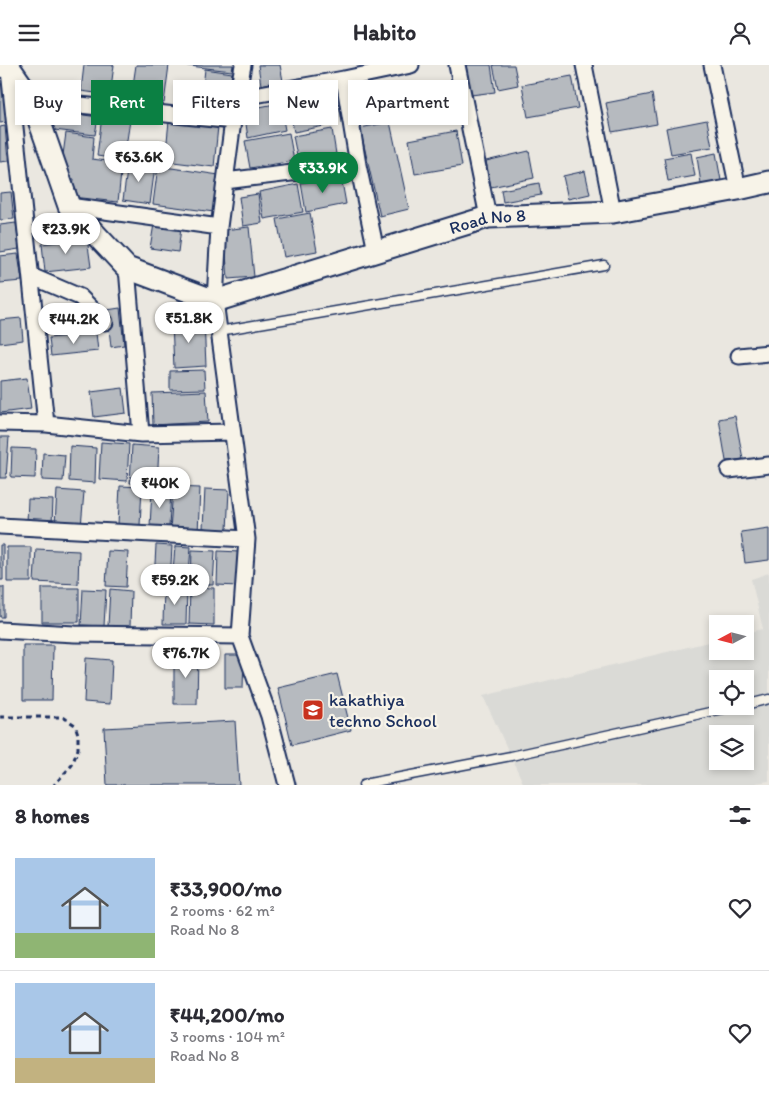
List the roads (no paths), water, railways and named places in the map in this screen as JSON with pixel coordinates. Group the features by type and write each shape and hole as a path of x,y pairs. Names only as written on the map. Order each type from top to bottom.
{"street":[{"path":"241,80 243,65"},
{"path":"259,94 411,65"},
{"path":"458,65 488,217"},
{"path":"584,65 613,212"},
{"path":"712,65 738,189"},
{"path":"5,66 16,80"},
{"path":"5,66 46,424"},
{"path":"344,79 358,165 376,251"},
{"path":"81,105 173,115"},
{"path":"41,125 69,206 127,268 215,301"},
{"path":"232,125 219,227 215,301 247,539 240,636 269,716 287,785"},
{"path":"225,181 358,165"},
{"name":"Road No 8","path":"215,301 488,217 613,212 738,189 769,181"},
{"path":"69,206 219,227"},
{"path":"127,268 141,434"},
{"path":"30,276 80,297 105,322"},
{"path":"739,356 769,353"},
{"path":"0,423 46,424 141,434 232,432"},
{"path":"730,470 769,465"},
{"path":"0,526 247,539"},
{"path":"0,630 75,634 240,636"}],"lane":[{"path":"219,331 604,265"},
{"path":"754,703 769,699"},
{"path":"363,785 511,756 709,712"}],"place":[{"name":"kakathiya techno School","path":"313,710"}]}
